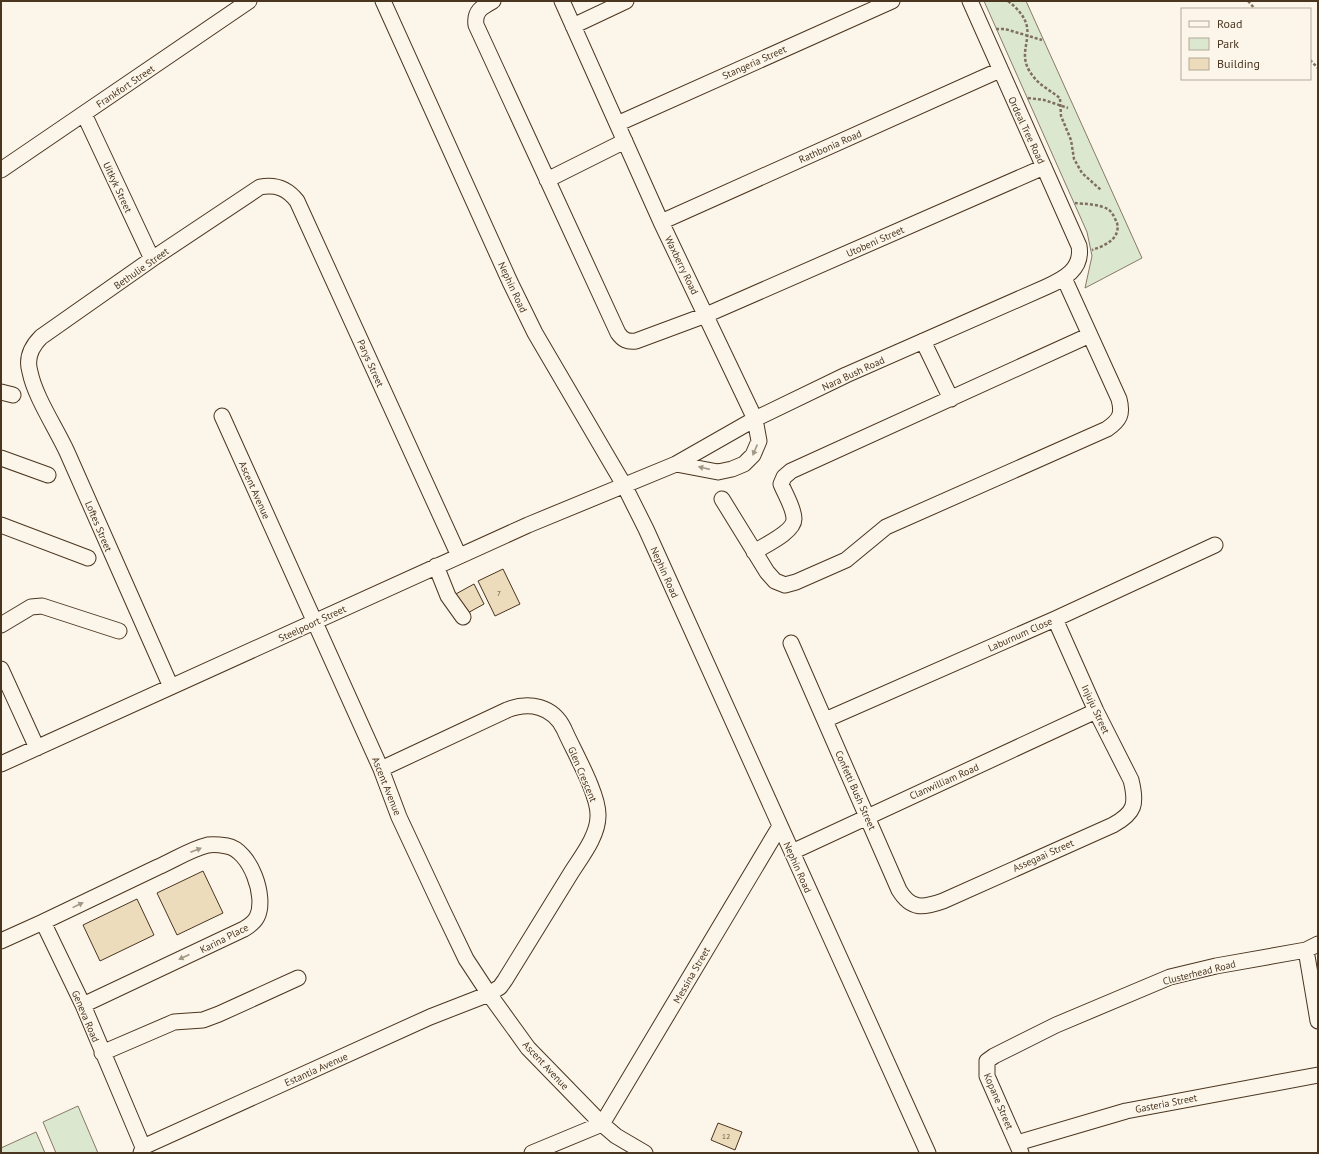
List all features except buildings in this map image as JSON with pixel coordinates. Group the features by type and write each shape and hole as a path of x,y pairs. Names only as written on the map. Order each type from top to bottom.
{"street":[{"name":"Frankfort Street","path":"1,170 249,1"},
{"name":"Nephin Road","path":"383,1 510,282 535,333 624,485 646,529 928,1153"},
{"path":"493,1 477,11 475,18 476,25 547,180 624,141"},
{"name":"Waxberry Road","path":"562,1 661,222 755,419 759,441 753,455 744,464 732,469 718,472 676,464"},
{"path":"574,26 626,1"},
{"name":"Stangeria Street","path":"617,124 892,1"},
{"name":"Ordeal Tree Road","path":"970,1 1079,246 1080,257"},
{"name":"Rathbonia Road","path":"661,222 1000,70"},
{"name":"Uitkyk Street","path":"84,114 152,259"},
{"name":"Utobeni Street","path":"547,180 618,333 622,339 629,342 636,341 706,315 1044,167"},
{"name":"Bethulie Street","path":"28,364 32,349 41,337 252,191 267,186"},
{"name":"Parys Street","path":"267,186 280,187 286,190 297,202 459,556"},
{"name":"Nara Bush Road","path":"624,485 676,464 755,419 846,375 1064,278 1075,269 1080,257"},
{"path":"722,499 754,552 775,581 785,585 796,582 846,560 886,527 1100,432 1117,423 1121,417 1122,408 1119,399 1064,278"},
{"path":"754,552 788,531 793,524 794,518 781,484 784,476 791,471 1090,335"},
{"path":"923,341 951,399"},
{"name":"Loftes Street","path":"28,364 32,381 67,452 171,687"},
{"name":"Ascent Avenue","path":"222,416 381,769 399,817 466,959 528,1048 602,1124 632,1146 645,1153"},
{"path":"1,458 48,475"},
{"name":"Steelpoort Street","path":"1,764 436,566 528,525 624,485"},
{"path":"1,525 88,558"},
{"name":"Laburnum Close","path":"825,720 1055,619 1215,545"},
{"path":"436,566 448,596 463,617"},
{"path":"1,625 31,606 42,606 119,631"},
{"name":"Injuju Street","path":"1055,619 1096,711 1131,780 1134,800"},
{"name":"Confetti Bush Street","path":"791,643 904,898 916,906 943,901"},
{"path":"1,669 37,748"},
{"name":"Glen Crescent","path":"381,769 522,704 542,708 556,718 561,724 596,801 598,816 597,824 587,846 506,980 500,987 489,994"},
{"name":"Clanwilliam Road","path":"792,852 1096,711"},
{"name":"Assegaai Street","path":"943,901 1123,819 1131,812 1134,800"},
{"name":"Messina Street","path":"602,1124 780,826"},
{"name":"Karina Place","path":"43,922 128,881 209,845 229,846 236,850 249,864 258,885 260,905 252,924 82,1005"},
{"path":"1,941 43,922"},
{"name":"Geneva Road","path":"43,922 82,1005 142,1150"},
{"path":"1312,947 1318,1021"},
{"name":"Clusterhead Road","path":"1040,1033 1170,977 1216,966 1312,947"},
{"path":"102,1053 174,1022 203,1020 298,978"},
{"name":"Estantia Avenue","path":"142,1150 430,1017 489,994"},
{"name":"Kopane Street","path":"1019,1148 987,1076 987,1061 1003,1050 1040,1033"},
{"name":"Gasteria Street","path":"1019,1148 1126,1111 1318,1075"},
{"path":"532,1153 602,1124"}],"path":[{"path":"1008,1 1022,13 1027,21 1028,35 1025,46 1026,62 1033,76 1060,98 1061,116 1070,140 1074,159 1082,173 1101,190"},
{"path":"982,28 1005,29 1042,40"},
{"path":"1014,100 1034,98 1068,108"},
{"path":"1058,200 1102,207 1109,210 1115,217 1118,227 1117,235 1112,241 1080,257"}],"green space":[{"path":"984,1 1026,1 1142,258 1085,288 1092,256 1087,232"},
{"path":"78,1106 98,1153 56,1153 43,1122"},
{"path":"36,1132 45,1153 1,1153 1,1148"}]}
